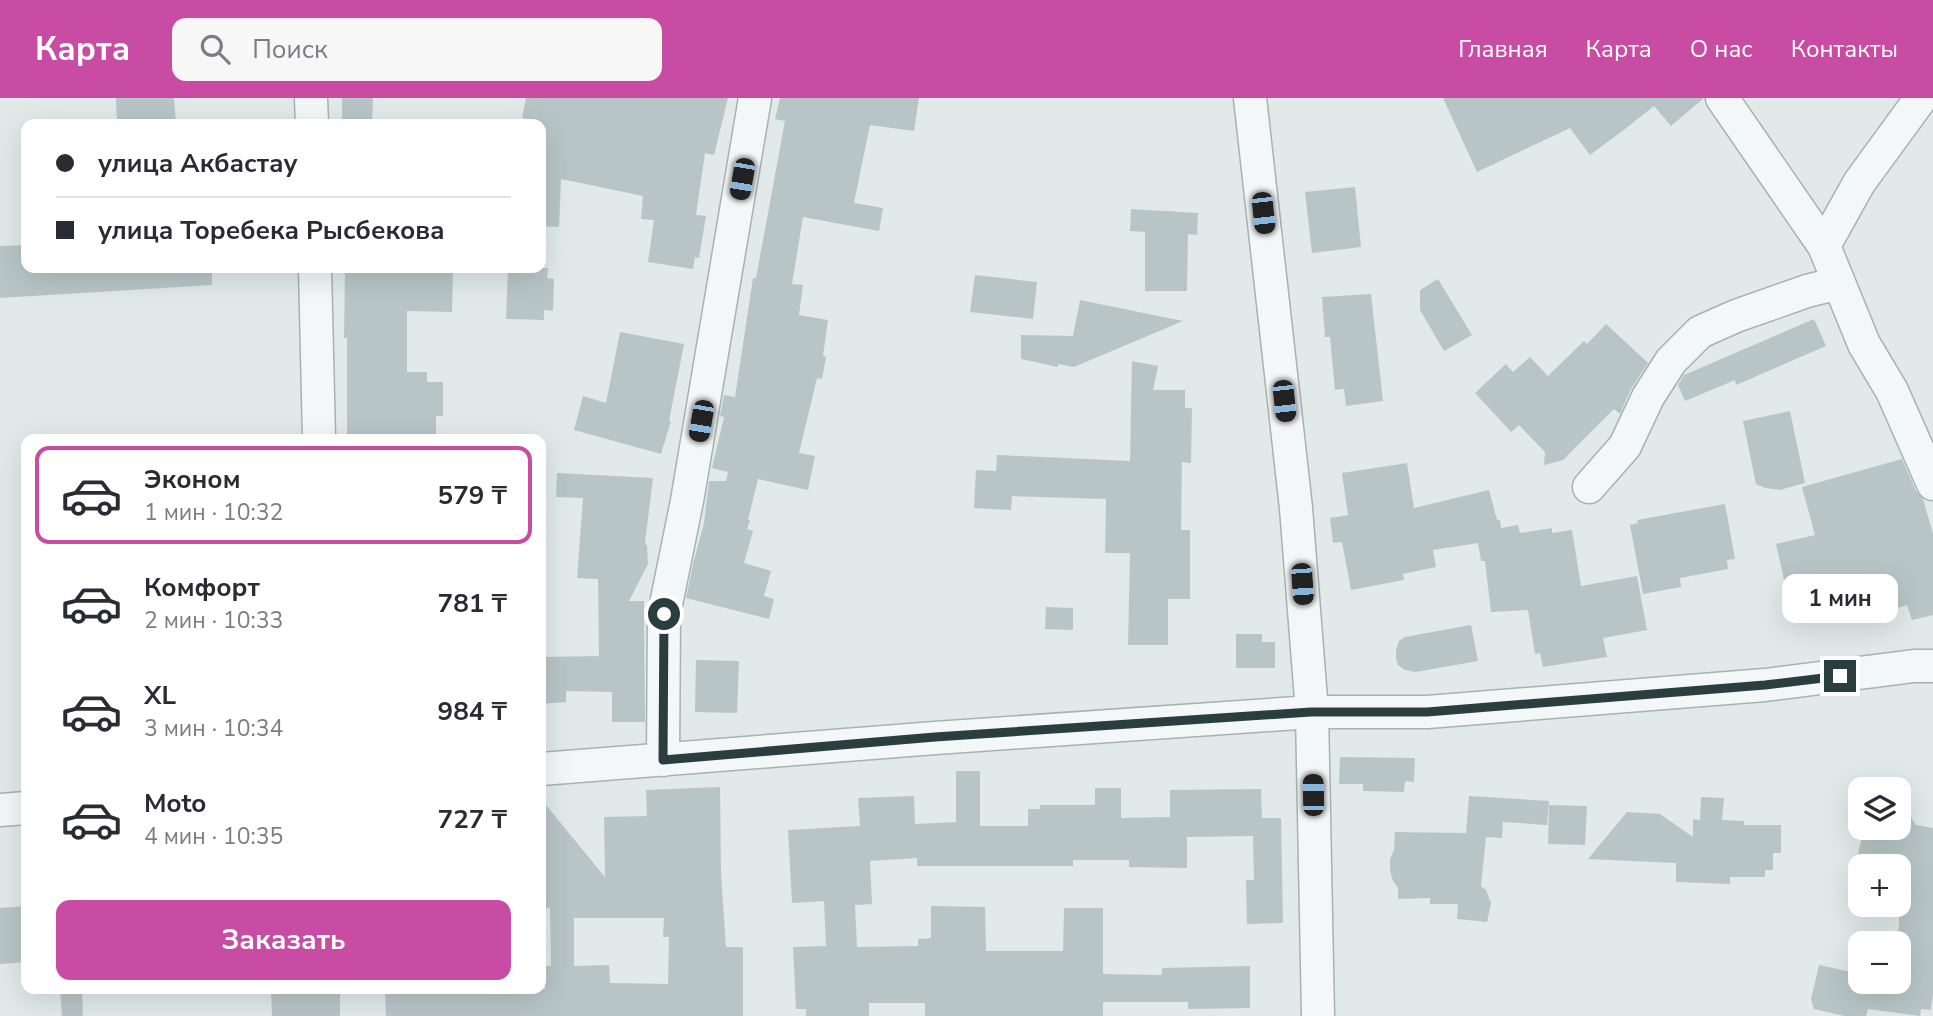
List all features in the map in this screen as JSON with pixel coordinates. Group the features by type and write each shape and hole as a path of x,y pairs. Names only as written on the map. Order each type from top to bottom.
{"street":[{"path":"311,98 312,119"},
{"path":"663,760 664,614 687,501 755,98"},
{"path":"1250,98 1296,508 1311,712 1318,1016"},
{"path":"1722,98 1824,246 1864,344 1892,391 1933,484"},
{"path":"1824,246 1859,183 1921,98"},
{"path":"315,273 319,434"},
{"path":"1589,486 1625,446 1648,397 1671,361 1700,332 1736,316 1807,291 1839,283"},
{"path":"546,769 935,737 1311,712 1427,712 1765,685 1914,666 1933,666"},
{"path":"0,810 21,808"}],"building":[{"path":"116,98 174,98 176,119 117,119"},
{"path":"342,98 373,98 372,119 342,119"},
{"path":"526,98 728,98 714,155 705,153 696,215 706,216 699,258 695,257 693,269 648,262 654,220 641,219 643,196 561,179 559,227 546,226 546,119 522,118"},
{"path":"780,98 919,98 914,131 870,125 854,203 883,208 879,231 803,217 792,284 803,285 799,315 828,320 823,356 826,357 822,379 817,378 799,453 815,456 808,490 758,479 748,520 747,529 753,531 744,563 771,571 764,596 774,599 769,619 686,598 704,523 709,481 726,481 728,472 712,468 724,417 720,416 724,395 735,397 753,278 756,278 785,121 775,119"},
{"path":"1443,98 1704,98 1671,126 1654,106 1590,155 1570,128 1477,172"},
{"path":"1355,187 1361,247 1312,253 1305,192"},
{"path":"1131,209 1198,213 1197,235 1188,234 1187,291 1145,291 1145,232 1130,231"},
{"path":"21,245 21,273 212,273 212,285 0,298 0,246"},
{"path":"548,268 547,278 554,279 553,311 544,310 544,320 506,319 508,273 546,273"},
{"path":"345,273 453,273 452,312 407,311 407,372 427,372 427,382 443,382 443,416 436,416 436,434 347,434 347,338 344,338"},
{"path":"975,275 1037,282 1033,319 970,312"},
{"path":"1438,279 1472,335 1444,351 1420,310 1420,290"},
{"path":"1371,294 1383,401 1346,406 1344,389 1335,390 1330,337 1325,337 1322,297"},
{"path":"1080,300 1183,321 1074,367 1058,364 1058,367 1021,359 1021,335 1073,336"},
{"path":"1814,319 1826,346 1736,385 1735,380 1685,401 1678,385 1684,375"},
{"path":"1606,324 1648,363 1631,389 1620,414 1614,409 1563,460 1544,465 1545,452 1519,425 1511,432 1475,393 1506,364 1513,372 1530,357 1548,376 1584,341 1587,344"},
{"path":"620,332 684,344 671,421 661,454 574,430 583,396 606,403"},
{"path":"1132,361 1158,366 1153,390 1185,390 1185,408 1192,408 1191,463 1182,462 1181,530 1190,530 1190,599 1168,599 1168,645 1128,645 1130,553 1105,553 1106,499 1012,496 1011,510 974,508 976,470 996,471 997,455 1130,461"},
{"path":"1790,411 1805,483 1780,490 1765,488 1756,484 1743,421"},
{"path":"1902,459 1916,491 1923,499 1933,534 1933,615 1912,620 1907,605 1888,611 1883,594 1792,615 1776,544 1815,535 1802,487"},
{"path":"1407,463 1414,508 1489,490 1501,528 1518,525 1520,533 1552,528 1552,533 1572,530 1581,586 1637,576 1647,630 1603,638 1607,657 1543,667 1540,653 1535,654 1528,610 1491,612 1485,561 1481,561 1478,543 1433,550 1436,567 1403,574 1404,580 1351,590 1342,542 1333,543 1330,518 1348,515 1342,473"},
{"path":"557,473 653,478 645,543 648,564 629,601 644,601 645,722 612,722 612,692 566,691 566,702 546,704 546,657 599,656 598,579 577,578 583,498 556,497"},
{"path":"1725,504 1735,559 1727,560 1728,569 1680,578 1681,587 1643,594 1630,525 1638,523 1637,520"},
{"path":"1046,607 1073,608 1073,630 1045,629"},
{"path":"1471,625 1478,661 1415,672 1398,665 1396,650 1399,641 1405,637"},
{"path":"1236,634 1262,634 1262,642 1275,642 1275,668 1236,668"},
{"path":"696,660 739,661 737,713 695,712"},
{"path":"1340,757 1415,758 1414,782 1405,781 1404,792 1363,791 1363,784 1339,784"},
{"path":"956,771 980,771 980,826 1028,826 1028,809 1040,809 1040,805 1095,805 1095,788 1121,788 1121,818 1170,817 1170,790 1261,789 1262,818 1281,818 1283,923 1247,924 1246,880 1254,880 1253,836 1187,837 1187,868 1129,867 1129,860 1073,860 1073,866 917,866 917,858 870,861 872,904 855,905 857,947 918,946 918,939 931,938 931,906 985,907 986,951 1063,951 1064,908 1103,908 1103,974 1162,975 1162,968 1250,966 1250,1008 1188,1009 1188,1002 1103,1002 1103,1016 925,1016 925,1003 869,1003 869,1016 806,1016 806,1009 796,1009 793,947 826,946 824,901 792,903 788,830 860,826 858,798 914,796 915,824 956,822"},
{"path":"720,787 721,873 726,947 743,947 743,1016 386,1016 385,994 546,994 546,966 551,966 550,908 546,909 546,805 605,877 604,817 647,816 646,790","holes":["574,918 664,918 663,937 669,937 668,984 610,983 609,965 574,966"]},
{"path":"1469,796 1549,801 1547,825 1503,822 1502,838 1486,837 1481,886 1486,890 1491,903 1487,922 1457,919 1458,904 1430,904 1430,898 1398,899 1398,888 1390,869 1395,832 1466,833"},
{"path":"1701,797 1724,798 1722,820 1744,821 1744,825 1781,825 1781,853 1773,853 1773,870 1765,870 1765,877 1730,877 1730,884 1676,882 1676,863 1588,859 1627,812 1660,814 1693,837 1693,819 1700,820"},
{"path":"1549,805 1587,806 1585,845 1548,844"},
{"path":"1911,817 1916,825 1933,828 1933,994 1931,1010 1921,1009 1920,1016 1868,1009 1866,1016 1844,1016 1814,1009 1811,999 1819,965 1848,971 1848,994 1911,994 1911,931 1898,931 1899,917 1911,917 1911,854 1858,854 1861,840 1911,840"},
{"path":"21,906 21,962 0,964 0,908"},
{"path":"60,994 82,994 83,1016 62,1016"},
{"path":"271,994 340,994 340,1016 272,1016"}],"route":[{"path":"664,614 663,760 935,737 1311,712 1427,712 1765,685 1840,676"}]}
